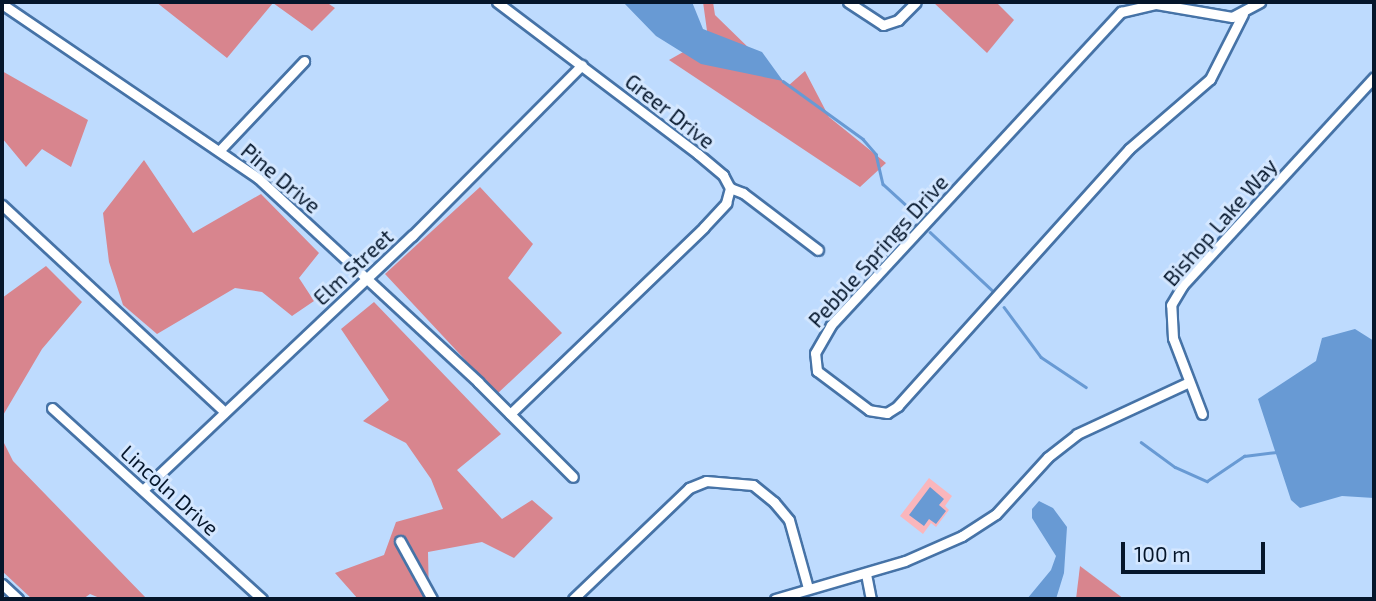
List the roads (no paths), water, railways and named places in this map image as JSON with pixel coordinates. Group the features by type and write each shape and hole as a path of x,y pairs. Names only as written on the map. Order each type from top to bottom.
{"street":[{"name":"Greer Drive","path":"497,2 698,154 723,175 730,188 743,193 818,250"},
{"path":"848,2 883,25 898,20 916,2"},
{"name":"Pebble Springs Drive","path":"1243,14 1215,73 1120,159 1059,223 1008,289 898,406 887,413 869,410 817,371 815,354 831,326 1121,12 1156,4 1220,18 1243,14 1260,2"},
{"name":"Pine Drive","path":"2,4 266,185 510,414 573,477"},
{"path":"219,151 304,61"},
{"name":"Elm Street","path":"144,489 367,278 582,65"},
{"name":"Bishop Lake Way","path":"1202,414 1169,322 1171,305 1183,285 1374,77"},
{"path":"510,414 704,227 726,203 730,188"},
{"path":"2,205 225,412"},
{"path":"775,599 866,573 962,536 996,514 1048,457 1077,434 1189,382"},
{"name":"Lincoln Drive","path":"52,408 262,599"},
{"path":"573,599 689,488 706,481 753,485 774,502 789,520 808,588"},
{"path":"400,541 432,599"},
{"path":"866,573 872,599"},
{"path":"2,584 18,599"}],"water":[{"path":"623,2 692,2 703,29 762,52 783,81 701,64 656,36"},
{"path":"1355,329 1374,341 1374,498 1342,496 1300,508 1291,500 1258,399 1316,361 1322,338"},
{"path":"930,487 944,499 939,505 946,511 936,524 929,519 924,526 909,515"},
{"path":"1039,501 1053,508 1067,527 1064,573 1056,599 1027,599 1051,570 1056,556 1032,518 1032,509"}],"waterway":[{"path":"783,81 863,139 876,154 883,184 916,214"},
{"path":"930,232 992,290"},
{"path":"1004,307 1041,357 1086,387"},
{"path":"1141,442 1175,467 1207,481 1244,456 1277,452"}]}
